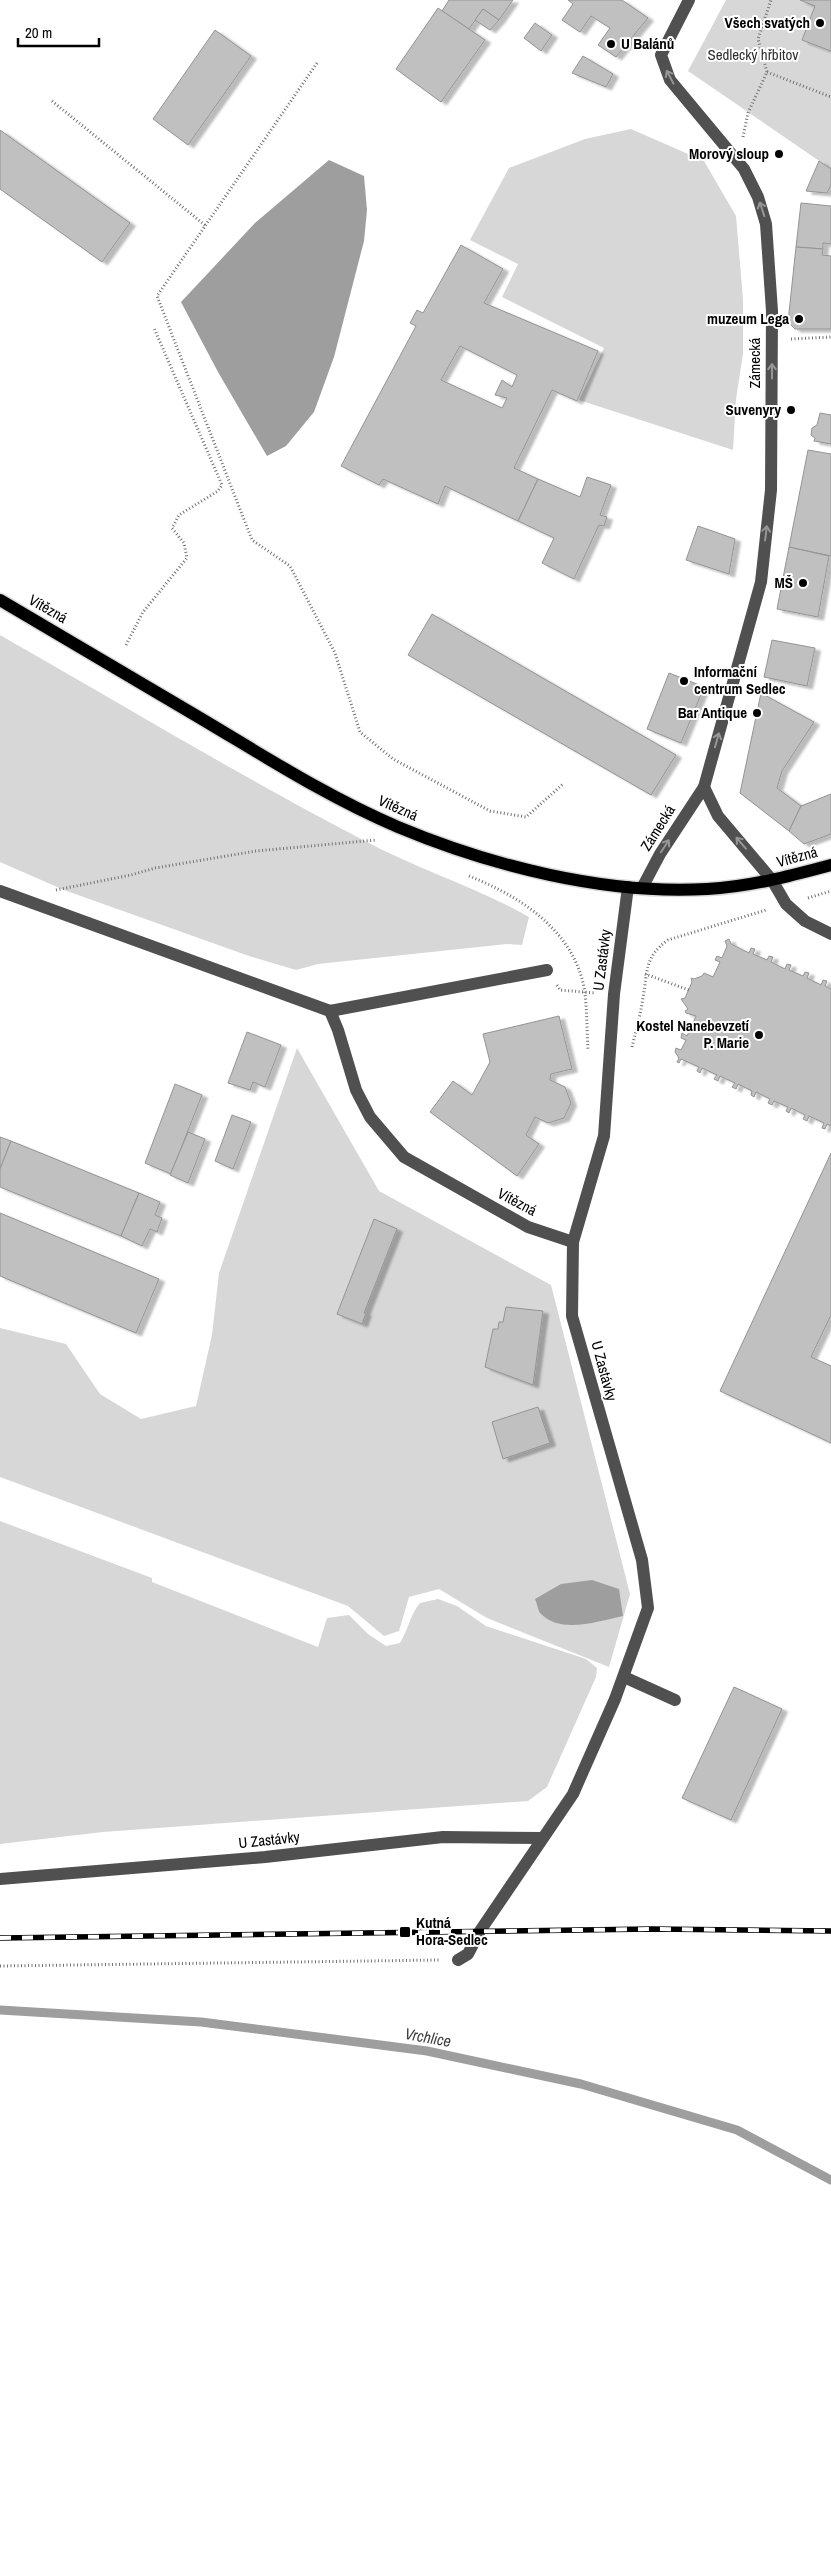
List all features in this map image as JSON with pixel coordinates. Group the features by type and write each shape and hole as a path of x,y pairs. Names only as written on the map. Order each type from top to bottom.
{"main road":[{"name":"Vítězná","path":"0,600 276,763 398,827 468,852 533,870 642,888 709,889 772,880 831,864"}],"street":[{"name":"Zámecká","path":"642,888 660,854 704,787 761,582 771,490 772,311 766,224 758,197 744,169 730,149 670,80 661,55 689,0"},
{"path":"704,787 718,816 772,880 786,904 805,921 831,934"},
{"name":"U Zastávky","path":"458,1960 468,1954 480,1931 573,1794 624,1677 648,1608 642,1560 572,1316 573,1242 604,1136 614,994 628,887"},
{"path":"0,891 330,1011 548,970"},
{"name":"Vítězná","path":"330,1011 356,1090 370,1117 404,1157 528,1227 573,1242"},
{"path":"624,1677 675,1700"},
{"name":"U Zastávky","path":"0,1879 265,1857 443,1837 542,1838"}],"path":[{"path":"730,149 743,139 748,113 767,72 758,39 771,0"},
{"path":"317,63 157,296 252,540 290,566 335,653 360,732 393,759 490,811 526,817 564,784"},
{"path":"767,72 831,97"},
{"path":"52,101 206,226"},
{"path":"126,645 143,612 187,558 184,543 172,528 180,515 218,491 222,485 154,328"},
{"path":"788,339 831,337"},
{"path":"55,890 131,875 155,868 256,851 376,840"},
{"path":"630,1056 644,995 645,974 652,954 668,940 732,919 831,891"},
{"path":"548,970 560,990 584,992"},
{"path":"645,974 688,990"},
{"path":"0,1966 458,1960"}],"green space":[{"name":"Sedlecký hřbitov","path":"726,0 800,0 815,6 802,39 831,51 831,169 688,71"},
{"path":"631,129 704,161 736,216 743,299 743,354 736,399 733,450 579,400 604,348 502,297 518,264 470,240 509,168 585,139"},
{"path":"0,635 317,816 383,850 488,896 529,917 522,945 507,944 318,964 296,970 249,956 64,890 0,862"},
{"path":"297,1048 379,1191 551,1285 630,1594 609,1667 487,1618 439,1589 409,1597 399,1631 384,1636 348,1606 0,1477 0,1328 66,1344 100,1394 141,1419 196,1406 212,1335 219,1273"},
{"path":"0,1521 152,1578 152,1582 318,1647 327,1618 349,1615 368,1634 386,1646 400,1643 413,1613 420,1603 438,1599 457,1606 486,1626 586,1659 597,1668 596,1677 547,1787 528,1801 103,1832 0,1844"}],"shaded area":[{"path":"329,160 364,176 367,210 364,241 334,357 314,412 286,446 267,456 218,372 181,302 255,223"},
{"path":"592,1580 619,1589 623,1616 580,1625 569,1625 549,1620 540,1613 535,1599 561,1584"}],"building":[{"path":"449,0 513,0 499,20 483,9 469,29 442,11"},
{"path":"568,0 622,0 648,18 616,57 598,45 610,28 591,16 580,32 562,20 573,4"},
{"name":"Všech svatých","path":"800,0 831,0 831,51 802,40 815,6"},
{"path":"438,8 485,40 441,102 396,69"},
{"path":"483,9 499,20 490,30 475,20"},
{"path":"535,23 552,35 541,51 524,38"},
{"path":"215,30 251,56 188,145 153,119"},
{"path":"583,56 613,74 606,87 572,73"},
{"path":"0,130 130,223 102,262 0,189"},
{"path":"819,161 831,169 831,185 827,193 806,191"},
{"path":"801,203 831,206 831,244 823,243 823,249 796,247"},
{"path":"461,245 503,269 484,303 598,351 577,401 552,390 514,468 538,479 518,521 445,486 438,504 383,479 379,485 341,466 416,326 410,323 417,310 423,313","holes":["460,346 517,375 512,387 502,380 495,395 507,398 502,408 441,380"]},
{"path":"796,247 823,249 822,255 831,256 831,329 795,329 788,322"},
{"path":"820,413 831,415 831,444 814,441 815,438 811,435 812,428 817,425"},
{"path":"808,450 831,454 831,556 789,547"},
{"path":"587,477 611,485 600,515 607,517 604,526 599,525 574,579 542,563 554,538 518,521 538,479 580,497"},
{"path":"698,526 735,539 729,574 686,560"},
{"name":"MŠ","path":"789,547 829,556 818,617 777,609"},
{"path":"432,614 676,755 651,795 408,655"},
{"path":"772,640 815,648 807,686 764,677"},
{"path":"669,673 704,687 681,743 647,729"},
{"path":"761,693 814,722 782,771 777,788 801,806 789,831 740,793"},
{"path":"831,794 831,834 804,844 789,831 801,806"},
{"name":"Kostel Nanebevzetí P. Marie","path":"729,939 731,944 749,953 751,948 755,949 753,954 767,960 769,956 773,957 771,962 785,969 787,964 791,965 789,970 803,976 805,972 809,973 807,978 821,985 823,980 827,981 825,986 831,989 831,1126 827,1124 825,1129 822,1128 824,1123 809,1116 807,1121 803,1119 805,1115 791,1108 789,1113 786,1111 788,1107 774,1101 772,1105 768,1103 770,1099 756,1092 754,1097 751,1095 752,1091 738,1084 736,1089 732,1087 735,1083 720,1076 718,1081 714,1079 717,1075 702,1068 700,1073 697,1071 699,1067 681,1059 679,1063 677,1062 679,1058 675,1052 676,1048 681,1050 686,1040 681,1038 682,1033 687,1036 696,1016 686,1013 685,1011 688,1009 681,999 685,998 692,982 691,978 694,979 702,976 704,973 713,977 720,962 715,960 717,956 722,958 727,946 725,941"},
{"path":"559,1016 572,1069 551,1074 550,1080 565,1087 571,1103 564,1118 548,1123 535,1117 526,1135 539,1144 517,1176 430,1112 453,1081 472,1095 490,1062 483,1034"},
{"path":"247,1032 281,1045 265,1087 253,1082 250,1090 228,1083"},
{"path":"175,1084 202,1095 171,1174 145,1163"},
{"path":"232,1115 251,1122 233,1169 215,1161"},
{"path":"188,1132 205,1139 188,1183 170,1175"},
{"path":"0,1137 11,1141 0,1169"},
{"path":"11,1141 139,1193 121,1236 0,1187 0,1169"},
{"path":"831,1153 831,1315 811,1357 831,1366 831,1443 720,1391"},
{"path":"139,1193 160,1202 155,1215 162,1218 157,1232 150,1229 142,1246 121,1236"},
{"path":"0,1213 159,1279 136,1333 0,1276"},
{"path":"374,1219 397,1229 364,1313 366,1313 362,1324 337,1314"},
{"path":"506,1307 543,1311 533,1385 485,1367 493,1329 498,1329 499,1322 503,1322"},
{"path":"538,1407 550,1443 503,1459 492,1422"},
{"path":"734,1687 782,1709 731,1820 682,1798"}],"waterway":[{"name":"Vrchlice","path":"0,2010 201,2022 427,2051 581,2084 737,2130 831,2180"}],"railway":[{"path":"0,1938 652,1929 831,1931"}],"place":[{"name":"Všech svatých","path":"820,23"},
{"name":"U Balánů","path":"611,44"},
{"name":"Morový sloup","path":"779,154"},
{"name":"muzeum Lega","path":"799,319"},
{"name":"Suvenyry","path":"791,410"},
{"name":"MŠ","path":"803,583"},
{"name":"Informační centrum Sedlec","path":"684,681"},
{"name":"Bar Antique","path":"757,713"},
{"name":"Kostel Nanebevzetí P. Marie","path":"759,1035"},
{"name":"Kutná Hora-Sedlec","path":"405,1932"}]}
